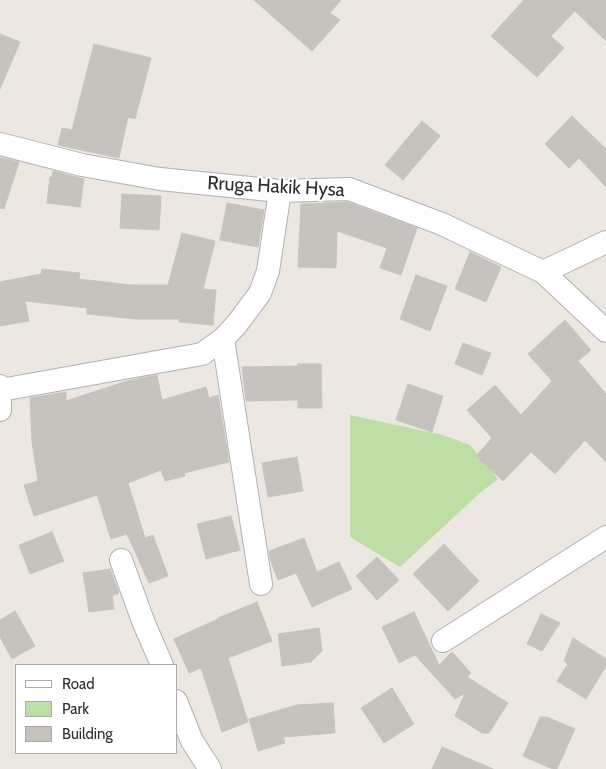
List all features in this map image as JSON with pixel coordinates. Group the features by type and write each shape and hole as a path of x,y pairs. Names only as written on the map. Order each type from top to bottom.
{"street":[{"name":"Rruga Hakik Hysa","path":"0,144 82,165 160,179 280,191 349,189 442,224 543,272 606,332"},
{"path":"0,395 202,354 223,339 237,324 263,286 268,271 280,191"},
{"path":"543,272 606,242"},
{"path":"223,339 261,584"},
{"path":"442,641 606,537"},
{"path":"121,560 143,621 162,664"},
{"path":"178,706 192,741 210,769"}],"green space":[{"path":"350,415 443,435 470,445 498,479 481,492 400,567 350,537"}],"building":[{"path":"254,0 341,0 330,13 340,20 312,51"},
{"path":"524,0 606,0 606,41 575,11 551,36 564,48 537,77 491,36"},
{"path":"0,34 20,42 0,89"},
{"path":"94,44 151,58 135,119 128,117 119,158 58,145 62,128 72,130"},
{"path":"572,116 606,149 606,187 579,158 569,168 545,144"},
{"path":"422,121 440,136 403,180 385,165"},
{"path":"0,158 19,162 4,209 0,208"},
{"path":"53,171 84,179 80,207 47,203 50,177 52,177"},
{"path":"122,194 161,196 159,230 120,228"},
{"path":"347,202 417,228 401,275 380,268 387,248 337,231 336,268 298,267 301,204"},
{"path":"227,203 264,210 258,247 220,240"},
{"path":"182,233 215,241 203,289 216,290 213,325 179,322 179,319 135,319 87,314 87,308 25,301 29,321 0,326 0,282 41,274 42,269 80,273 79,279 131,285 168,285"},
{"path":"470,252 501,267 486,302 455,289"},
{"path":"416,275 447,286 430,331 400,319"},
{"path":"565,320 591,350 578,361 606,394 606,462 585,440 555,474 531,452 503,481 476,456 492,438 467,410 495,385 521,415 552,381 528,354"},
{"path":"463,343 491,353 482,375 455,364"},
{"path":"298,364 321,364 322,408 298,408 298,400 246,401 242,367 298,366"},
{"path":"157,375 162,400 206,387 209,398 218,395 229,462 184,473 185,476 165,481 161,470 128,483 145,538 153,535 168,576 149,583 127,534 111,539 97,495 34,516 24,485 38,481 32,442 30,398 66,392 66,401 127,381"},
{"path":"408,384 443,396 432,432 396,420"},
{"path":"297,457 303,491 268,497 262,463"},
{"path":"231,516 240,550 206,559 197,524"},
{"path":"52,532 64,561 30,574 19,545"},
{"path":"304,538 317,572 339,562 352,589 312,607 296,573 278,580 269,551"},
{"path":"444,544 479,581 448,611 413,574"},
{"path":"377,557 399,580 377,600 356,576"},
{"path":"110,569 119,593 112,596 114,609 89,612 83,573"},
{"path":"257,602 272,641 228,658 248,722 222,732 201,668 189,673 174,639"},
{"path":"15,611 35,646 12,659 0,637 0,620"},
{"path":"414,612 439,665 452,652 471,673 467,677 508,703 489,733 482,733 455,716 465,693 455,699 415,655 399,663 382,627"},
{"path":"541,614 560,623 542,651 527,644"},
{"path":"319,628 322,651 311,662 282,666 278,634"},
{"path":"573,638 606,659 606,666 586,699 557,681 568,664 564,661"},
{"path":"392,688 414,724 384,743 361,708"},
{"path":"333,703 335,733 283,737 285,743 258,751 249,719 297,705"},
{"path":"540,717 547,717 575,729 557,769 523,756"},
{"path":"442,747 493,769 432,769"}]}
